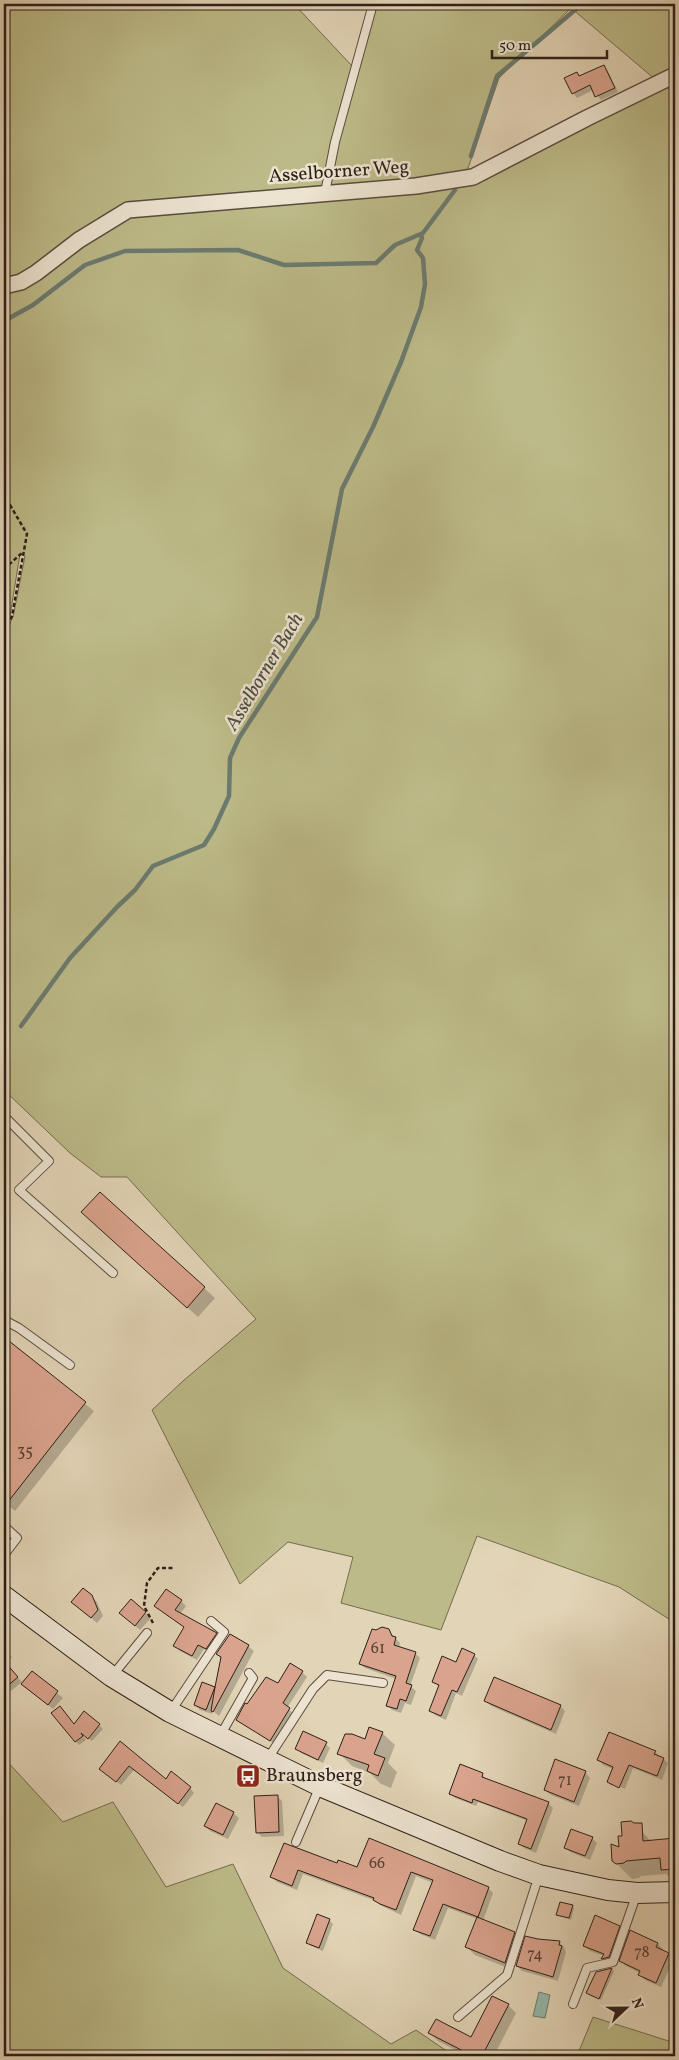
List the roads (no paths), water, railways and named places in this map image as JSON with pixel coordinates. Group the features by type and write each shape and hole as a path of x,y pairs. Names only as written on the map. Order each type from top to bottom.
{"main road":[{"path":"4,1596 111,1676 170,1712 219,1738 320,1786 539,1875 608,1890 637,1893 675,1892"}],"street":[{"name":"Asselborner Weg","path":"4,286 20,282 36,273 79,240 128,210 416,186 473,177 675,75"},
{"path":"655,84 675,84"}],"lane":[{"path":"326,193 335,142 373,4"},
{"path":"4,1116 49,1161 19,1190 112,1273"},
{"path":"4,1320 19,1328 70,1365"},
{"path":"4,1526 17,1538 4,1554"},
{"path":"170,1712 224,1632 210,1621"},
{"path":"111,1676 147,1633"},
{"path":"219,1738 253,1678 249,1673"},
{"path":"267,1760 313,1689 327,1675 383,1683"},
{"path":"296,1842 320,1786"},
{"path":"458,2017 507,1975 539,1875"},
{"path":"573,2004 587,1968 613,1962 637,1893"}],"waterway":[{"name":"Asselborner Bach","path":"471,156 497,76 582,4"},
{"name":"Asselborner Bach","path":"4,321 33,305 85,265 125,251 238,250 284,265 376,263 395,245 423,233 455,190"},
{"name":"Asselborner Bach","path":"21,1026 70,958 135,890 153,866 204,845 214,829 229,796 230,758 239,738 317,617 342,489 373,427 401,362 421,307 425,284 423,258 417,250 422,238 421,234"}],"place":[{"name":"Braunsberg","path":"248,1776"}]}
